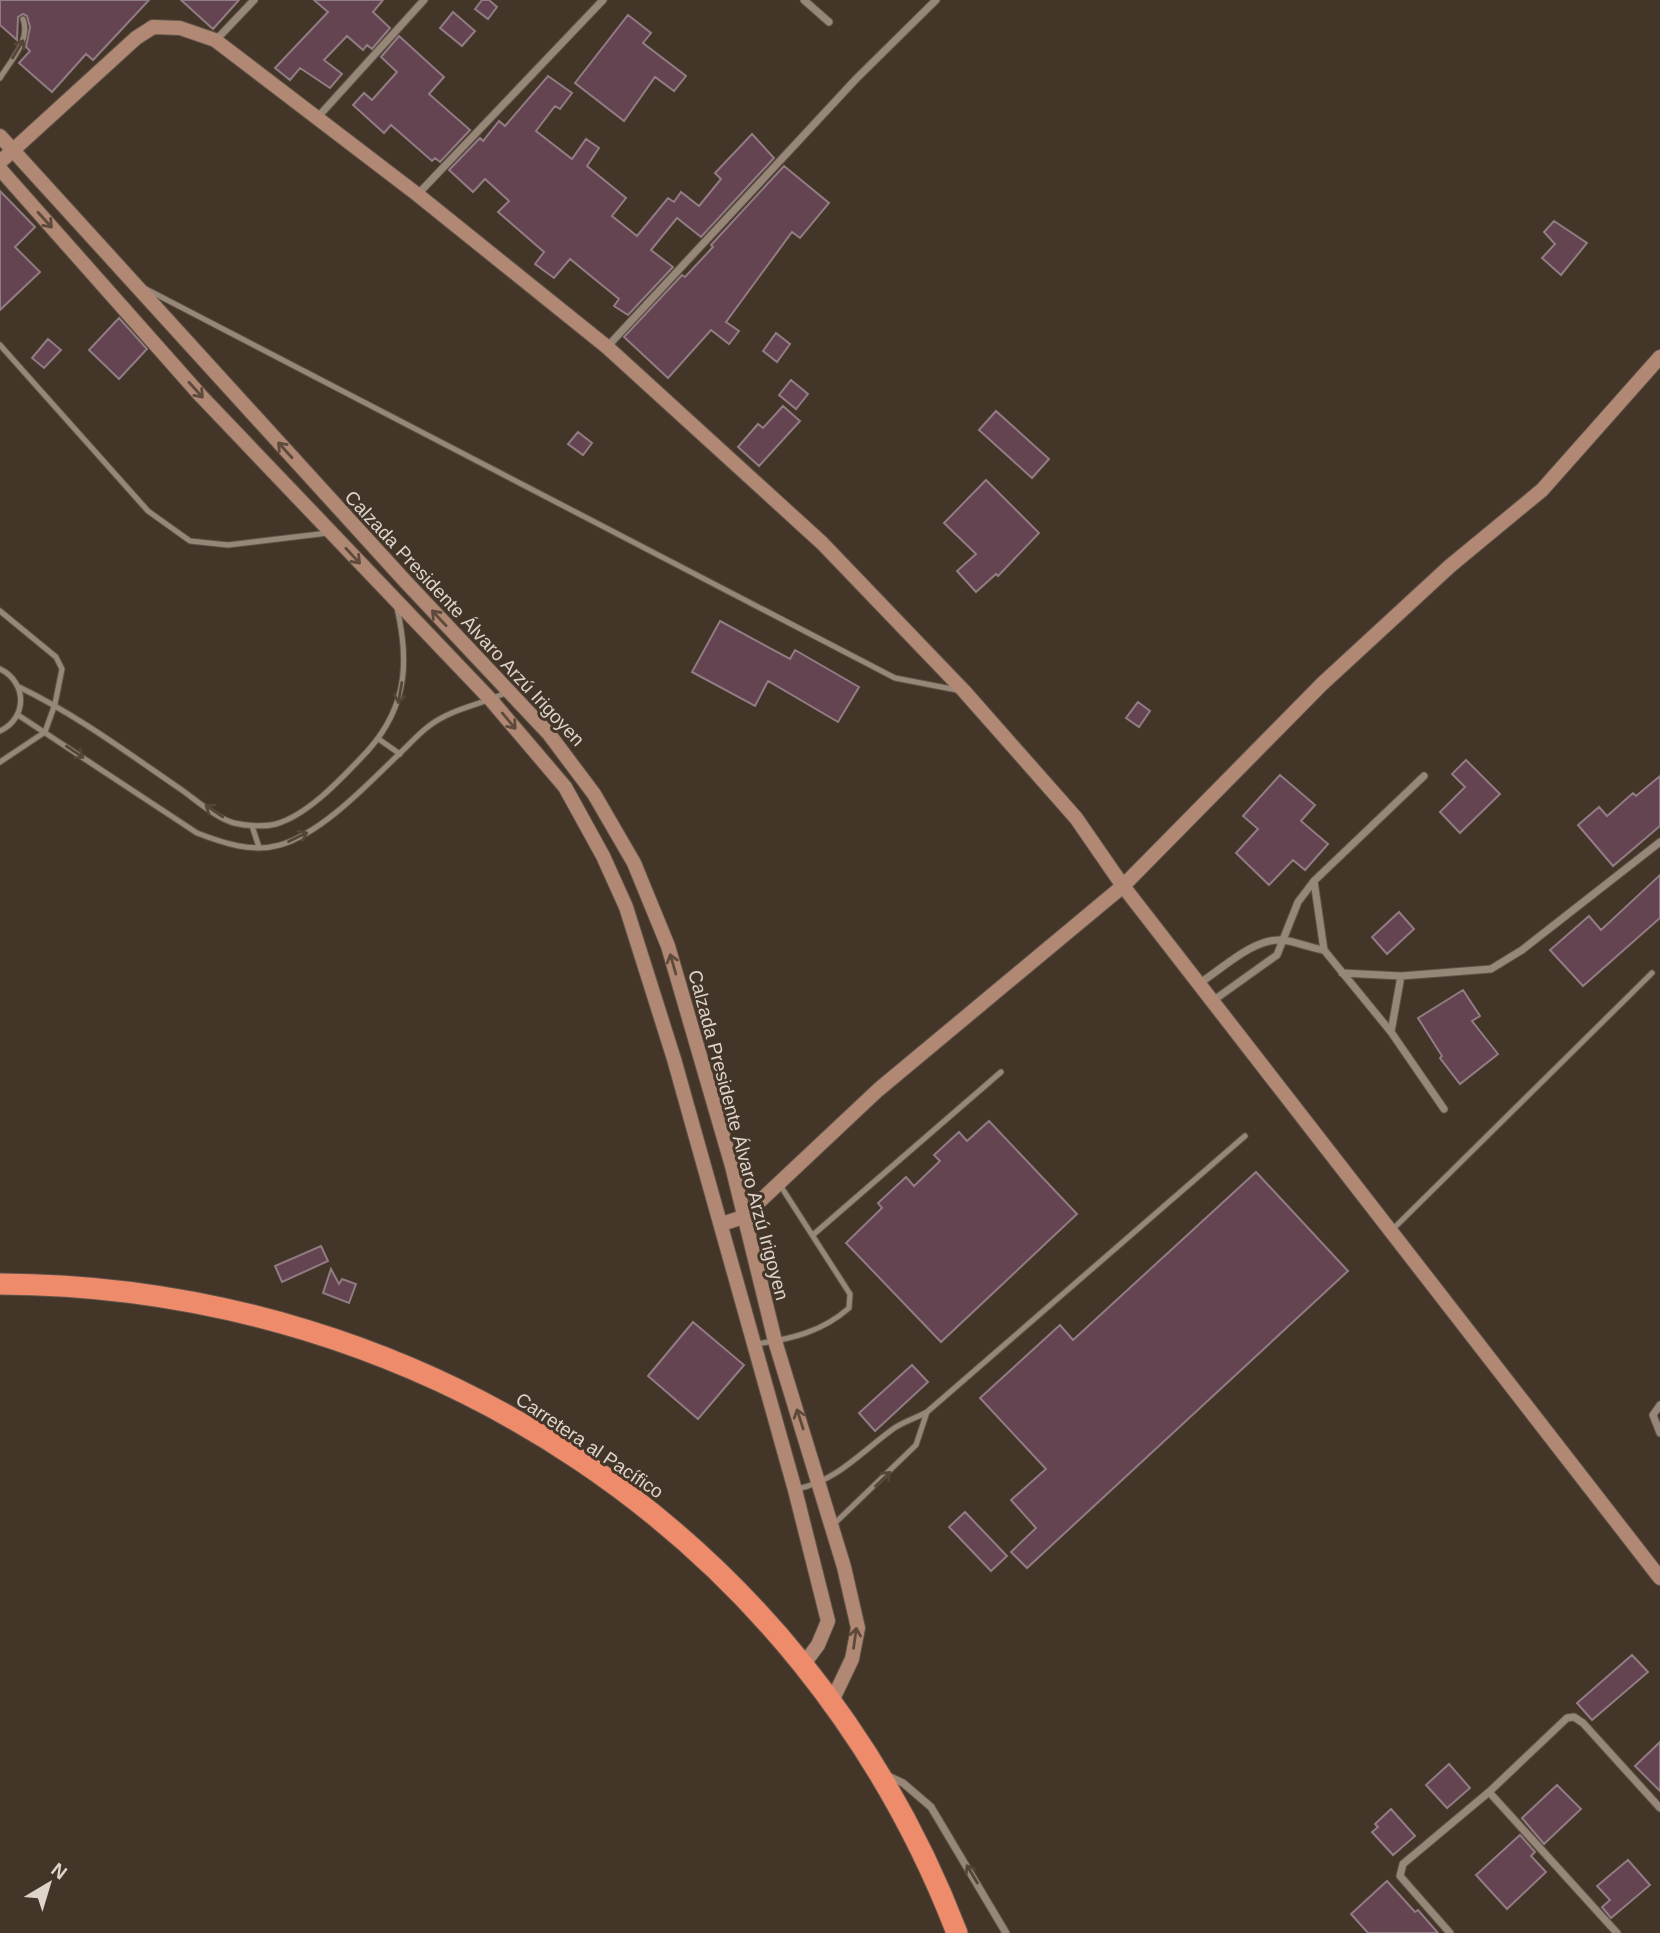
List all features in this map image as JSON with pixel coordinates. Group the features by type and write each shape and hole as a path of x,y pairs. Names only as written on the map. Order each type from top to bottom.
{"highway":[{"name":"Carretera al Pacífico","path":"0,1284 129,1292 248,1313 340,1340 452,1386 558,1445 646,1509 710,1564 803,1665 832,1701 878,1771 913,1833 957,1928"}],"street":[{"path":"215,40 254,0"},
{"path":"316,118 424,0"},
{"path":"418,195 603,0"},
{"path":"804,0 829,22"},
{"path":"607,346 856,79 936,0"},
{"path":"0,162 136,38 153,27 180,28 215,40 418,195 607,346 822,543 964,691 1076,818 1124,886 1214,1000 1389,1232 1660,1578"},
{"name":"Calzada Presidente Álvaro Arzú Irigoyen","path":"0,136 508,691 579,772 608,815 638,872 668,946 732,1166 775,1341 833,1525 858,1628 852,1659 832,1701"},
{"name":"Calzada Presidente Álvaro Arzú Irigoyen","path":"0,169 201,396 491,700 565,787 626,907 722,1224 753,1344 796,1490 828,1621 818,1644 803,1665"},
{"path":"722,1224 743,1217 878,1090 1124,886 1322,684 1450,566 1542,490 1660,357"},
{"path":"1214,1000 1277,955 1285,940 1287,924 1298,902 1314,881 1424,776"},
{"path":"1342,973 1401,976 1491,969 1522,950 1660,842"},
{"path":"1314,881 1324,950 1391,1032 1444,1109"},
{"path":"1200,983 1267,940 1285,940 1304,948 1324,950"},
{"path":"1391,1032 1401,976"},
{"path":"1660,1405 1653,1415 1660,1433"},
{"path":"1450,1933 1407,1887 1400,1876 1403,1864 1489,1793 1567,1718 1574,1717 1583,1723 1660,1808"},
{"path":"878,1771 903,1783 932,1807 1006,1933"},
{"path":"1489,1793 1617,1933"}],"lane":[{"path":"0,78 24,40 27,29 23,19"},
{"path":"133,283 895,678 964,691"},
{"path":"0,345 148,511 190,541 228,545 332,533"},
{"path":"19,687 55,704 232,823 252,826 276,824 297,814 380,740 397,708 403,672 405,643 395,602"},
{"path":"0,611 56,657 62,669 55,704 45,732 0,762"},
{"path":"0,669 13,678 19,687 21,706 18,715 0,731"},
{"path":"18,715 197,833 230,845 259,847 279,846 305,835 357,794 429,726 457,710 491,700 508,691"},
{"path":"380,740 400,754"},
{"path":"252,826 259,847"},
{"path":"1389,1232 1652,972"},
{"path":"814,1234 1001,1072"},
{"path":"796,1490 821,1484 849,1467 895,1428 927,1412 1245,1136"},
{"path":"753,1344 799,1336 834,1322 849,1308 850,1294 814,1234 779,1184"},
{"path":"833,1525 916,1445 927,1412"}],"building":[{"path":"0,0 149,0 93,60 86,54 52,92 19,63 30,51 26,47 30,27 27,16 23,14 18,17 17,40 0,25"},
{"path":"181,0 239,0 213,29"},
{"path":"314,0 383,0 373,12 390,28 372,49 367,45 363,50 347,36 324,60 342,74 330,88 300,68 290,80 275,68 328,12"},
{"path":"482,0 489,0 497,7 488,19 475,9"},
{"path":"453,12 475,31 462,46 440,28"},
{"path":"628,15 651,33 643,43 686,76 674,91 655,77 624,121 575,83"},
{"path":"399,36 444,77 429,94 470,130 440,162 435,158 432,161 391,125 384,133 353,105 364,93 372,100 397,72 381,57"},
{"path":"548,76 572,93 560,109 555,106 536,131 572,159 586,139 599,148 587,166 626,198 612,216 637,236 668,198 674,202 681,192 699,206 721,179 715,173 752,134 774,158 701,237 677,218 651,250 673,267 628,315 614,306 619,299 570,259 554,278 535,264 544,252 498,212 509,201 485,179 473,192 449,170 480,138 483,141 499,121 505,126"},
{"path":"784,166 829,203 800,238 792,232 726,322 739,331 729,344 711,330 668,378 624,337 682,275 685,277"},
{"path":"0,191 35,227 15,247 40,272 0,310"},
{"path":"1554,221 1587,243 1561,275 1542,258 1555,244 1544,232"},
{"path":"119,318 147,349 119,379 89,350"},
{"path":"776,333 790,344 777,362 763,351"},
{"path":"48,339 61,350 44,368 32,358"},
{"path":"791,380 808,394 796,409 779,395"},
{"path":"783,406 800,421 759,466 738,447 758,424 763,428"},
{"path":"996,411 1049,459 1032,478 979,430"},
{"path":"578,432 592,443 583,455 568,444"},
{"path":"986,480 1039,533 998,576 996,574 976,592 957,571 976,554 944,523"},
{"path":"720,621 790,659 795,650 859,687 838,722 768,681 755,706 692,672"},
{"path":"1138,702 1150,711 1139,727 1126,718"},
{"path":"1466,760 1500,794 1460,833 1440,812 1465,787 1452,774"},
{"path":"1280,775 1315,805 1301,821 1328,844 1305,870 1293,860 1269,885 1236,853 1258,829 1243,816"},
{"path":"1660,776 1660,826 1613,866 1578,825 1599,807 1607,816 1633,793 1636,796"},
{"path":"1660,875 1660,918 1583,986 1550,950 1589,916 1601,930"},
{"path":"1399,912 1414,929 1387,954 1372,937"},
{"path":"1463,990 1480,1016 1472,1021 1498,1054 1460,1084 1440,1058 1442,1056 1418,1018"},
{"path":"989,1121 1077,1214 941,1342 846,1243 882,1208 878,1203 906,1177 914,1186 940,1161 934,1155 959,1132 967,1141"},
{"path":"1256,1172 1348,1271 1027,1568 1011,1552 1036,1528 1011,1500 1046,1469 980,1398 1060,1325 1073,1340"},
{"path":"321,1246 328,1261 282,1282 275,1266"},
{"path":"331,1269 339,1284 342,1279 356,1284 349,1303 323,1293"},
{"path":"693,1322 744,1365 698,1419 648,1376"},
{"path":"912,1365 928,1382 875,1431 859,1413"},
{"path":"965,1512 1007,1556 991,1571 949,1527"},
{"path":"1632,1655 1648,1672 1592,1720 1577,1703"},
{"path":"1660,1742 1660,1791 1635,1766"},
{"path":"1449,1764 1470,1788 1447,1808 1426,1785"},
{"path":"1557,1785 1581,1809 1544,1844 1522,1818"},
{"path":"1391,1809 1415,1836 1393,1855 1372,1832 1378,1827 1375,1824"},
{"path":"1520,1835 1535,1852 1531,1856 1546,1872 1507,1909 1476,1875"},
{"path":"1628,1860 1650,1885 1611,1918 1602,1907 1610,1900 1597,1886"},
{"path":"1387,1881 1438,1933 1368,1933 1351,1914"}]}
